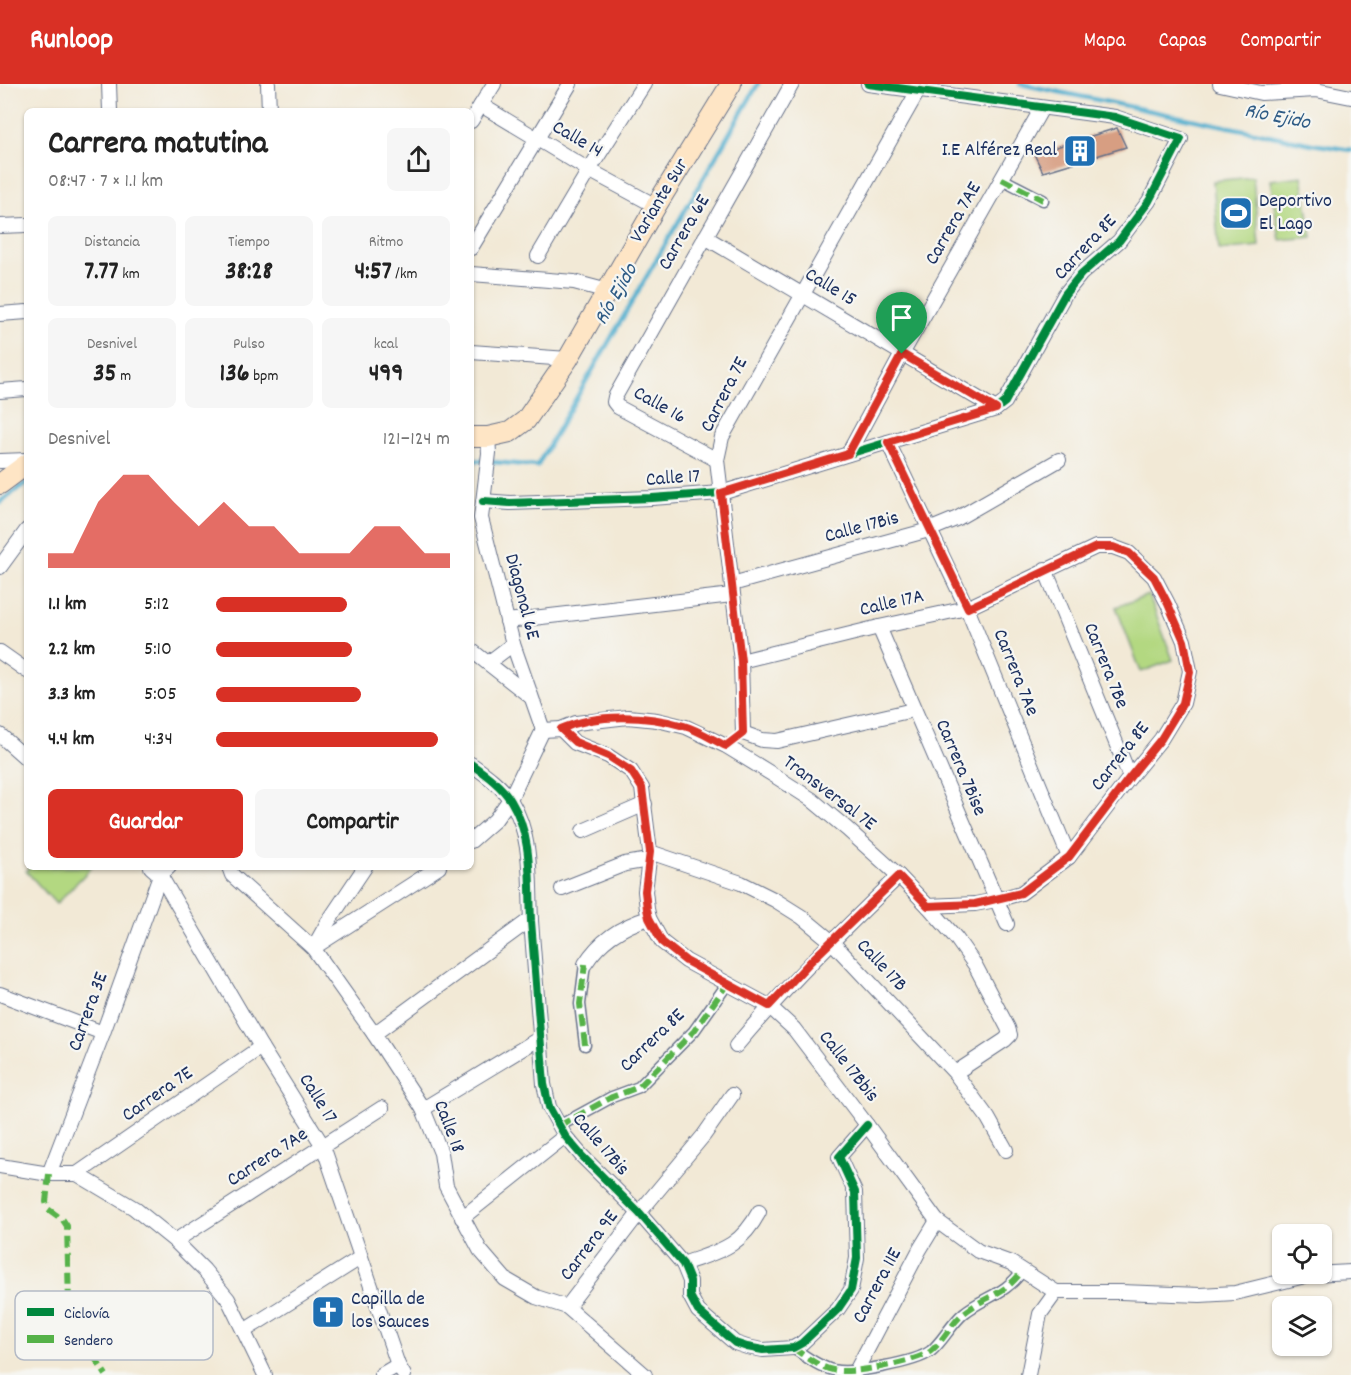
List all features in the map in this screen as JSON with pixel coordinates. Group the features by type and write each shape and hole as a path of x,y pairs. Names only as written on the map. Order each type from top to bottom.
{"main road":[{"name":"Variante Sur","path":"483,442 510,432 526,420 568,359 656,206 730,84"},
{"path":"0,484 24,464"}],"street":[{"path":"109,84 110,108"},
{"path":"268,84 269,108"},
{"path":"474,116 494,84"},
{"path":"474,243 570,84"},
{"path":"538,256 644,84"},
{"name":"Carrera 6E","path":"614,402 792,84"},
{"path":"868,84 1042,108"},
{"path":"1220,84 1263,88 1318,87 1351,97"},
{"name":"Carrera 7E","path":"743,733 741,661 717,460 722,437 801,293 918,91"},
{"name":"Calle 14","path":"481,105 537,140 656,206"},
{"name":"Carrera 8E","path":"996,409 1005,402 1065,294 1081,274 1119,241 1149,201 1180,139 1115,117 1042,108"},
{"name":"Carrera 7AE","path":"848,454 902,354 1042,108"},
{"path":"1002,179 1043,200"},
{"path":"0,226 24,225"},
{"name":"Calle 15","path":"705,237 996,409"},
{"path":"474,274 574,282 608,291"},
{"path":"0,314 24,312"},
{"path":"474,352 568,359"},
{"path":"0,391 24,389"},
{"name":"Calle 16","path":"614,402 618,407 717,460"},
{"name":"Calle 17","path":"483,501 510,503 721,493 996,409"},
{"name":"Diagonal 6E","path":"483,442 487,470 481,518 513,644 543,730"},
{"name":"Carrera 7Ae","path":"888,442 968,608 1069,857"},
{"name":"Calle 17Bis","path":"507,621 732,589 929,530 958,518 1059,460"},
{"path":"0,461 24,462"},
{"path":"0,567 24,534"},
{"name":"Calle 17A","path":"741,661 968,608 1096,547 1113,547"},
{"name":"Carrera 8E","path":"928,906 975,904 1021,893 1069,857 1161,739 1183,703 1190,672 1184,641 1168,604 1154,577 1129,553 1113,547"},
{"name":"Carrera 7Be","path":"1045,570 1130,777"},
{"name":"Carrera 7Bise","path":"879,627 1007,924"},
{"path":"488,663 513,644"},
{"path":"0,652 24,669"},
{"path":"474,652 531,697"},
{"path":"726,746 743,733 762,740 777,741 913,710"},
{"name":"Transversal 7E","path":"543,730 561,729 576,723 628,717 686,727 726,746 811,799 899,876 956,938 975,965 1010,1035 955,1073"},
{"name":"Calle 17Bbis","path":"561,729 575,742 608,756 631,771 642,788 650,856 645,891 649,918 662,942 686,961 769,1006 794,1029 937,1221 978,1251 1011,1263 1056,1293"},
{"path":"474,838 495,820 510,799 543,730"},
{"path":"2,741 24,757"},
{"path":"474,766 489,777 510,799"},
{"name":"Calle 17Bis","path":"510,799 525,833 529,863 540,1038 544,1084 549,1107 562,1131 582,1156 639,1213 683,1264 690,1281 690,1296 698,1311 735,1343 763,1350 793,1348"},
{"path":"583,831 645,804"},
{"path":"562,889 650,856"},
{"name":"Calle 17B","path":"650,856 750,887 784,906 831,941 955,1073 988,1118 1006,1150"},
{"name":"Calle 17","path":"160,870 261,1047 323,1146 360,1258 401,1370"},
{"name":"Carrera 3E","path":"49,1174 103,1033 160,870"},
{"name":"Calle 18","path":"230,870 314,948 374,1034 423,1109 441,1153 446,1186 480,1250 504,1279 536,1297 567,1307 645,1375"},
{"path":"314,948 362,870"},
{"path":"314,948 434,870"},
{"path":"735,1046 769,1006 831,941 899,876"},
{"path":"374,1034 531,918"},
{"path":"585,1045 580,1004 585,964 613,933 649,918"},
{"name":"Carrera 8E","path":"462,1218 562,1131 612,1097 639,1087 694,1031 728,983"},
{"path":"0,994 103,1033"},
{"path":"423,1109 540,1038"},
{"name":"Carrera 7E","path":"77,1174 261,1047"},
{"name":"Carrera 9E","path":"567,1307 639,1213 704,1135 732,1095"},
{"name":"Carrera 7Ae","path":"175,1241 382,1108"},
{"path":"793,1348 802,1343 838,1309 850,1290 857,1258 855,1192 839,1156 867,1125"},
{"path":"0,1166 49,1174 77,1174 134,1208 175,1241 204,1270 228,1299 265,1375"},
{"path":"683,1264 736,1243 752,1226 759,1212"},
{"name":"Carrera 11E","path":"856,1371 937,1221"},
{"path":"244,1330 360,1258"},
{"path":"793,1348 832,1370 856,1371 904,1361 930,1352 962,1314 1008,1288 1022,1271"},
{"path":"1028,1375 1040,1314 1056,1293 1121,1292 1200,1295 1235,1293 1312,1274 1351,1272"},
{"path":"381,1375 401,1370"}],"green space":[{"name":"Deportivo El Lago","path":"1302,176 1312,237 1280,240 1270,180"},
{"name":"Deportivo El Lago","path":"1253,177 1259,246 1219,250 1213,181"},
{"path":"1149,595 1173,660 1141,672 1116,607"},
{"path":"27,870 89,870 56,904"}],"building":[{"name":"I.E Alférez Real","path":"1117,128 1126,147 1043,172 1034,154"}],"waterway":[{"name":"Río Ejido","path":"474,460 537,466 758,84"},
{"name":"Río Ejido","path":"1020,84 1351,150"},
{"name":"Río Ejido","path":"0,502 24,484"}],"marked path":[{"path":"1002,179 1043,200"},
{"path":"585,964 580,1004 585,1045"},
{"path":"559,1126 612,1097 639,1087 694,1031 728,983"},
{"path":"49,1174 46,1202 48,1209 63,1220 67,1226 69,1291"},
{"path":"793,1348 812,1361 833,1370 842,1371 868,1369 912,1359 931,1351 964,1313 1009,1285 1022,1271"},
{"path":"96,1360 106,1375"}],"cycle path":[{"path":"483,501 510,503 721,493 996,409 1005,402 1065,294 1081,274 1119,241 1149,201 1181,139 1115,117 868,84"},
{"path":"474,766 503,790 511,801 523,829 530,875 531,921 544,1084 549,1107 565,1136 582,1156 639,1213 683,1264 690,1281 690,1296 698,1311 735,1343 763,1350 793,1348 802,1343 838,1309 851,1290 857,1258 855,1192 839,1157 867,1125"}],"place":[{"name":"I.E Alférez Real","path":"1080,151"},
{"name":"Deportivo El Lago","path":"1236,213"},
{"name":"Capilla de los Sauces","path":"328,1312"}],"route":[{"path":"902,354 996,409 888,442 968,608 1096,547 1113,547 1129,553 1154,577 1184,641 1190,672 1183,703 1161,739 1069,857 1021,893 975,904 928,906 899,876 811,961 769,1006 686,961 662,942 649,918 647,909 645,891 650,852 642,788 631,771 608,756 575,742 561,729 576,723 628,717 657,720 686,727 726,746 743,733 741,661 721,493 848,454 902,354"}]}
